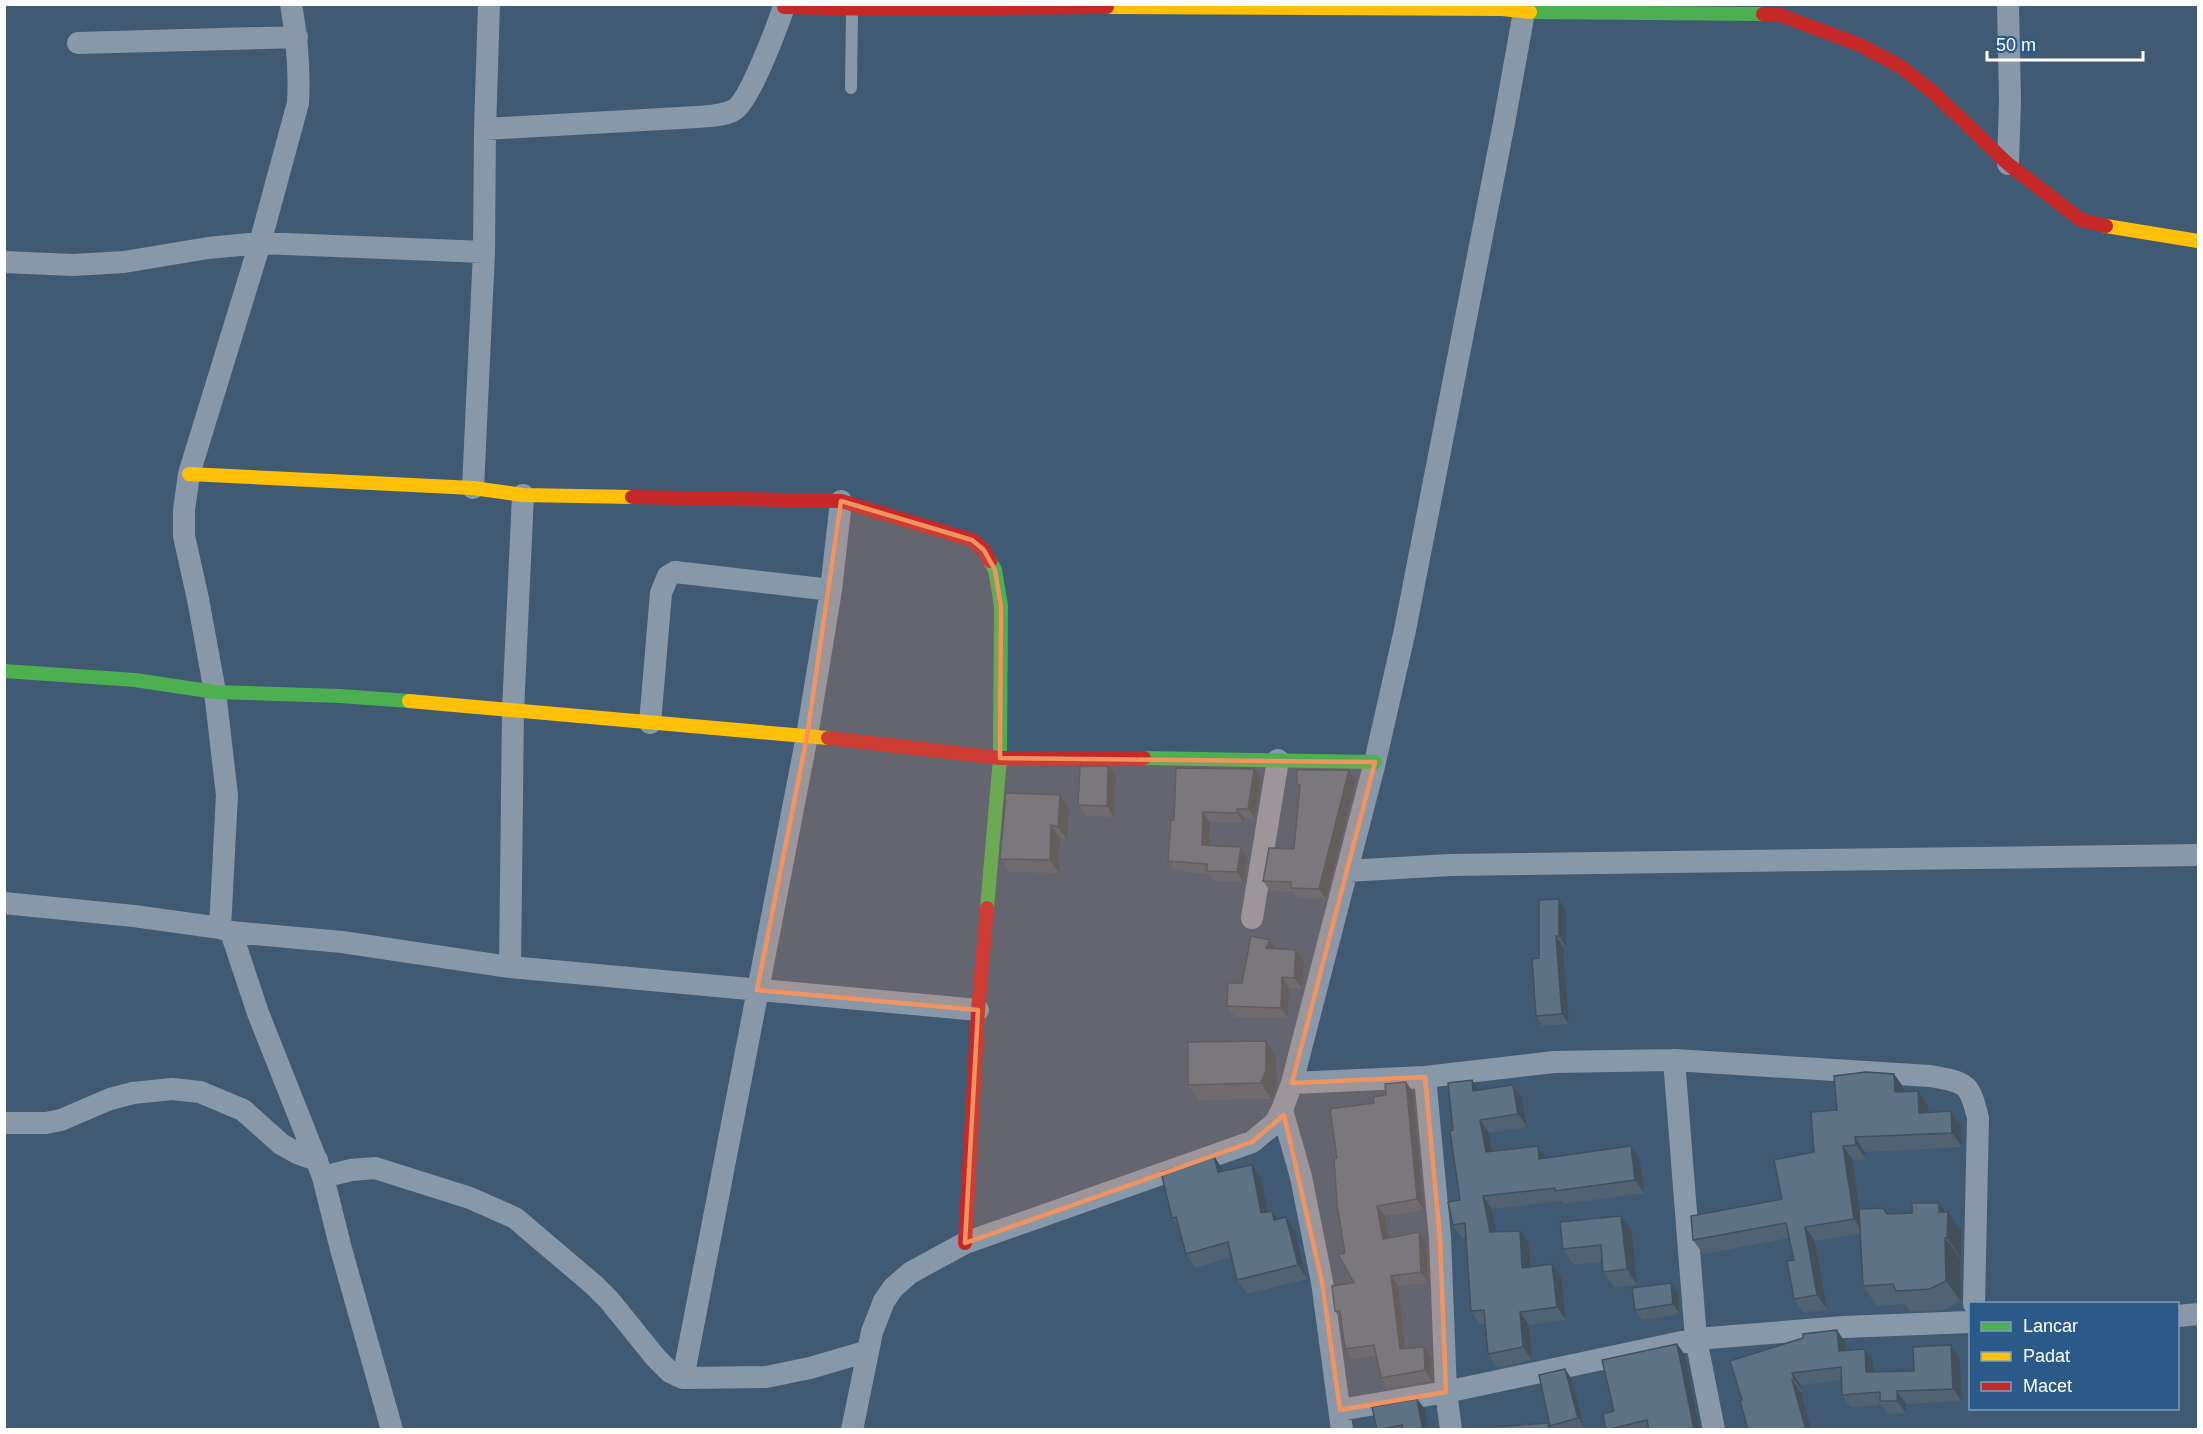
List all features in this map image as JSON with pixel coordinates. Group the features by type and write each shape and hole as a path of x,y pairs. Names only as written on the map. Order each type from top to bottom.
{"street":[{"path":"291,4 297,37 298,103 260,243 189,474 184,510 184,536 215,692 227,795 226,930 320,1168 392,1430"},
{"path":"473,488 484,252 489,4"},
{"path":"2008,4 2010,100 2008,164"},
{"path":"485,129 708,116 734,110 741,105 750,88 785,6 852,10 1034,7 1777,10 1860,45 1901,67 1942,100 2008,164 2081,220 2199,241"},
{"path":"852,1430 872,1332 884,1301 893,1288 910,1273 965,1244 1252,1142 1275,1123 1282,1110 1292,1083 1375,762 1405,630 1509,9"},
{"path":"78,43 297,37"},
{"path":"4,262 73,265 124,262 260,243 484,252"},
{"path":"189,474 473,488 523,495 841,501 972,540 984,550 994,570 1001,606 1000,758 978,1010 965,1244"},
{"path":"510,967 513,711 523,495"},
{"path":"683,1378 807,736 831,590 841,501"},
{"path":"650,723 661,592 668,576 675,572 831,590"},
{"path":"4,671 135,680 215,692 340,696 807,736 1000,758 1375,762"},
{"path":"1252,918 1278,760"},
{"path":"1347,871 1450,865 2199,855"},
{"path":"4,903 134,916 226,930 342,942 510,967 978,1010"},
{"path":"1292,1083 1425,1077 1554,1062 1674,1060 1930,1076 1962,1082 1971,1094 1978,1126 1974,1302"},
{"path":"1674,1060 1696,1339 1714,1430"},
{"path":"1425,1077 1440,1238 1446,1392 1451,1430"},
{"path":"4,1123 46,1123 61,1120 110,1099 133,1093 172,1089 200,1092 243,1110 281,1144 320,1168 351,1170 375,1168 470,1198 515,1218 594,1285 656,1358 670,1372 683,1378 766,1377 810,1368 868,1351"},
{"path":"1282,1110 1301,1177 1320,1271 1341,1420 1446,1392 1696,1339 1844,1327 1969,1322"},
{"path":"2179,1316 2199,1314"}],"lane":[{"path":"851,88 852,10"}],"highlighted area":[{"path":"841,501 972,540 984,550 995,570 1001,606 1000,758 1375,762 1292,1083 1425,1077 1440,1238 1446,1392 1340,1410 1322,1282 1284,1115 1252,1142 965,1243 978,1010 757,990 807,736"}],"building":[{"path":"1080,766 1108,766 1107,806 1078,805"},
{"path":"1176,768 1254,769 1248,809 1237,809 1237,813 1203,812 1202,845 1241,847 1237,872 1207,871 1207,864 1168,861 1171,820 1174,820"},
{"path":"1297,770 1349,770 1319,889 1291,888 1291,882 1263,881 1269,848 1294,849 1300,785 1297,785"},
{"path":"1006,793 1060,795 1058,827 1051,825 1050,860 1000,859"},
{"path":"1559,899 1559,936 1556,936 1562,1014 1536,1016 1532,959 1539,958 1539,900"},
{"path":"1251,936 1270,940 1266,948 1296,950 1294,978 1282,977 1281,1008 1227,1006 1228,983 1242,983"},
{"path":"1266,1041 1266,1070 1261,1083 1188,1085 1188,1042"},
{"path":"1866,1072 1894,1074 1895,1092 1918,1091 1919,1113 1951,1111 1952,1133 1855,1137 1856,1145 1843,1146 1854,1219 1805,1227 1817,1295 1794,1299 1787,1261 1794,1260 1786,1223 1693,1240 1691,1216 1782,1199 1774,1160 1814,1152 1811,1112 1837,1110 1834,1076"},
{"path":"1472,1080 1473,1091 1513,1085 1518,1114 1480,1120 1486,1152 1538,1146 1539,1159 1631,1146 1635,1180 1555,1191 1555,1188 1483,1196 1490,1232 1520,1231 1522,1268 1552,1264 1557,1307 1520,1312 1523,1347 1488,1354 1484,1310 1471,1311 1465,1223 1453,1225 1448,1202 1460,1200 1450,1131 1453,1130 1448,1083"},
{"path":"1406,1082 1417,1199 1377,1206 1383,1239 1419,1232 1421,1272 1391,1276 1400,1349 1424,1347 1425,1370 1381,1378 1374,1345 1345,1349 1340,1311 1335,1311 1332,1286 1354,1283 1338,1254 1345,1253 1337,1204 1334,1158 1337,1158 1330,1109 1374,1103 1373,1097 1386,1095 1385,1084"},
{"path":"1214,1156 1218,1172 1252,1165 1261,1213 1272,1211 1274,1220 1286,1217 1298,1265 1237,1280 1228,1242 1186,1254 1176,1217 1172,1218 1161,1172"},
{"path":"1912,1203 1939,1203 1939,1212 1948,1212 1947,1238 1945,1238 1946,1281 1930,1289 1896,1291 1893,1284 1863,1286 1859,1209 1883,1208 1887,1214 1912,1213"},
{"path":"1621,1216 1627,1269 1603,1272 1601,1245 1563,1249 1560,1222"},
{"path":"1671,1283 1673,1304 1635,1310 1632,1288"},
{"path":"1837,1330 1839,1351 1865,1349 1866,1372 1914,1371 1913,1347 1951,1345 1953,1389 1897,1391 1897,1401 1880,1401 1880,1392 1842,1395 1841,1367 1792,1373 1806,1430 1748,1430 1730,1361 1803,1338 1803,1334"},
{"path":"1677,1344 1694,1430 1649,1430 1647,1420 1606,1430 1603,1414 1614,1411 1602,1360"},
{"path":"1565,1369 1578,1418 1550,1426 1539,1375"},
{"path":"1417,1399 1423,1430 1403,1430 1402,1425 1377,1430 1372,1407"},
{"path":"1548,1423 1549,1430 1494,1430 1494,1427"}],"traffic: fast":[{"path":"1530,12 1763,14"},
{"path":"987,908 1000,758 1001,606 995,570 990,561"},
{"path":"4,671 135,680 215,692 409,701"},
{"path":"1144,758 1375,762"}],"traffic: slow":[{"path":"1107,7 1502,9 1530,12"},
{"path":"2106,226 2198,241"},
{"path":"189,474 473,488 523,495 632,497"},
{"path":"409,701 828,738"}],"traffic: jam":[{"path":"784,7 878,9 1107,7"},
{"path":"1763,14 1777,14 1860,45 1901,67 1934,93 2008,164 2081,220 2106,226"},
{"path":"632,497 841,501 972,540 984,550 990,561"},
{"path":"828,738 1000,758 1144,758"},
{"path":"965,1243 978,1010 987,908"}]}
